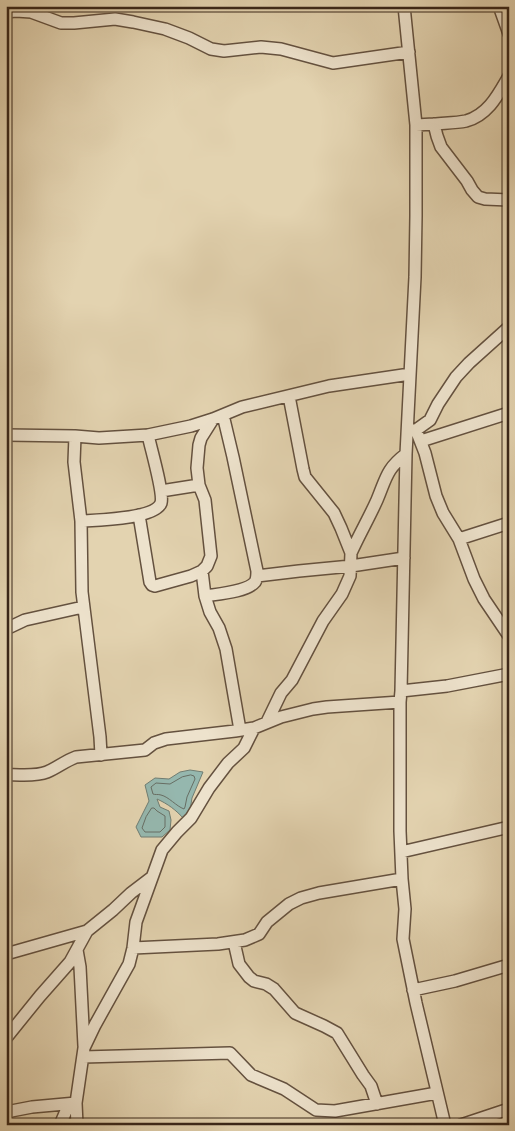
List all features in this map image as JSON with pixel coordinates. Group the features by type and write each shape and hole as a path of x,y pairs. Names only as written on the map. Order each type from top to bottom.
{"street":[{"path":"404,6 416,125 415,277 410,374 411,430 406,454 401,697 403,939 445,1125"},
{"path":"499,6 509,34"},
{"path":"13,10 31,12 61,23 114,19 133,22 164,29 189,38 211,49 224,51 261,47 281,49 333,63 409,52"},
{"path":"416,125 465,121 477,116 488,109 509,76"},
{"path":"434,124 441,147 478,197 509,200"},
{"path":"411,430 430,420 456,377 509,327"},
{"path":"6,435 99,438 148,435 191,426 242,406 329,386 410,374"},
{"path":"267,722 281,693 292,680 323,621 342,594 350,576 351,566 351,553 334,513 306,477 303,469 289,396"},
{"path":"421,441 509,413"},
{"path":"139,515 152,585 155,586 191,576 202,571 207,566 210,548 206,500 199,485 197,468 199,446 205,430 218,417"},
{"path":"205,596 249,587 255,582 257,576 233,457 218,417"},
{"path":"411,430 421,441 436,496 443,513 459,539 478,588 509,636"},
{"path":"81,521 123,518 151,512 158,508 161,504 161,491 148,435"},
{"path":"75,436 74,462 81,521 83,607 101,755"},
{"path":"351,553 361,529 377,500 387,474 395,462 406,454"},
{"path":"161,491 199,485"},
{"path":"459,539 509,523"},
{"path":"257,576 404,558"},
{"path":"202,571 205,596 226,649 240,730"},
{"path":"6,629 25,620 83,607"},
{"path":"6,775 42,774 66,761 76,758 145,750 154,743 166,739 254,728 267,722 327,706 401,697 509,674"},
{"path":"60,1125 72,1103 83,1053 95,1025 128,964 133,948 136,922 162,850 176,832 191,818 209,788 228,763 244,748 254,728"},
{"path":"401,852 509,827"},
{"path":"6,954 87,931 152,877"},
{"path":"133,948 245,940 259,934 267,922 301,898 319,893 402,879"},
{"path":"6,1038 70,962 87,931"},
{"path":"62,939 70,962"},
{"path":"234,942 239,964 249,977 274,989 295,1013 337,1033 371,1086 377,1104"},
{"path":"78,950 83,1053"},
{"path":"413,990 454,981 509,965"},
{"path":"83,1053 230,1053 251,1075 284,1089 316,1110 321,1111 335,1111 437,1092"},
{"path":"6,1112 72,1103"},
{"path":"72,1103 78,1125"},
{"path":"465,1124 509,1109"}],"water":[{"path":"190,770 203,772 192,798 190,810 184,819 172,808 157,799 160,807 169,811 171,820 170,830 162,837 141,837 136,827 149,801 145,785 155,778 169,779 180,772"}]}
